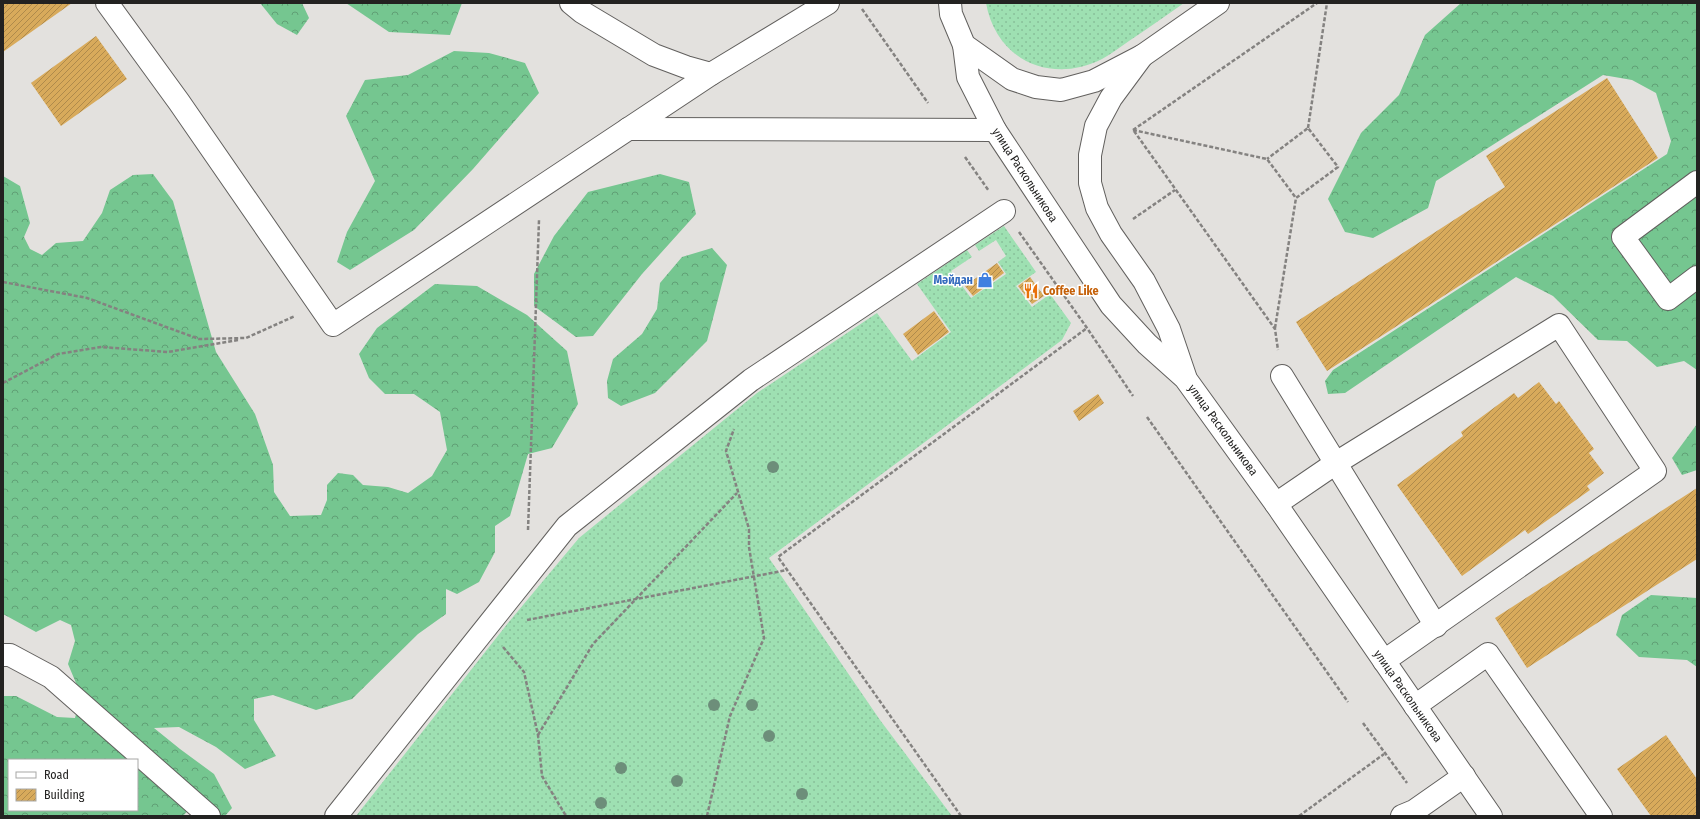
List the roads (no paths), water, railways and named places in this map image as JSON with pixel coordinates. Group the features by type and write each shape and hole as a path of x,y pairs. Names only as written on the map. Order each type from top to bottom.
{"street":[{"path":"107,3 179,102 333,325 711,74 828,3"},
{"path":"571,3 582,12 654,55 686,67 711,74"},
{"name":"улица Раскольникова","path":"950,3 951,14 964,45 968,77 995,130 1111,305 1147,344 1185,378 1276,504 1492,816"},
{"path":"964,45 1012,79 1036,87 1060,90 1094,81 1142,56 1218,3"},
{"path":"1142,56 1111,98 1096,126 1090,155 1090,183 1097,208 1111,234 1144,281 1169,329 1185,378"},
{"path":"628,129 995,130"},
{"path":"1697,182 1622,237 1668,298 1697,277"},
{"path":"336,816 567,526 751,380 1004,211"},
{"path":"1276,504 1336,463 1559,325 1655,471 1384,661"},
{"path":"1282,376 1436,626"},
{"path":"3,654 10,655 51,677 209,816"},
{"path":"1416,706 1488,654 1546,723 1601,816"},
{"path":"1402,816 1414,811 1464,776"}],"place":[{"name":"Мәйдан","path":"985,280"},
{"name":"Coffee Like","path":"1031,291"}]}
